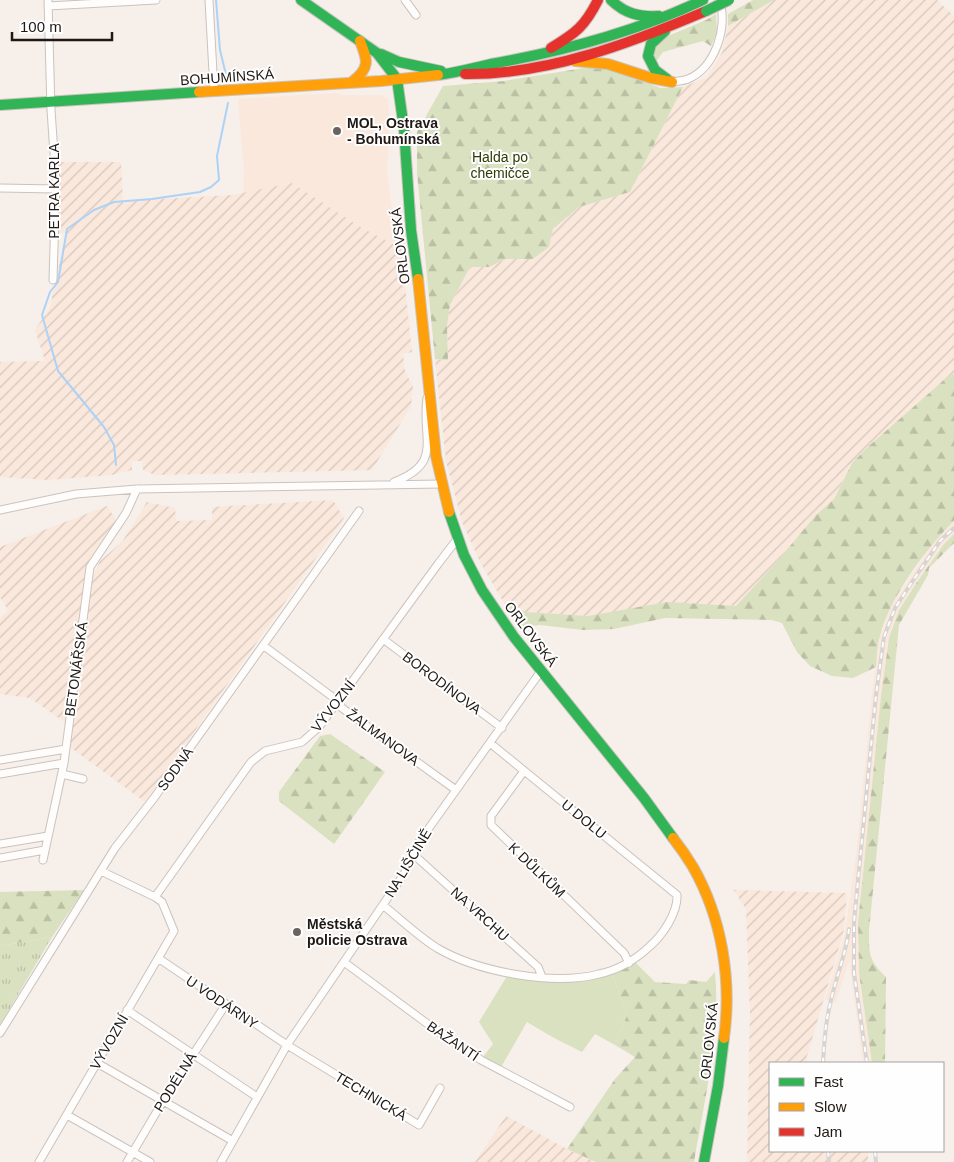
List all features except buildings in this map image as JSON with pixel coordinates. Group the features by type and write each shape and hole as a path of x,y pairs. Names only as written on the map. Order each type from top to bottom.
{"main road":[{"path":"301,0 378,53 399,62 455,73"},
{"path":"536,56 562,43 573,34 589,18 598,0"},
{"path":"611,0 618,8 628,14 670,16"},
{"name":"BOHUMÍNSKÁ","path":"0,105 397,79 455,73 536,56 605,38 704,4 728,0"},
{"name":"BOHUMÍNSKÁ","path":"455,73 487,75 562,61 631,41 680,22 704,4"},
{"path":"672,82 657,74 651,65 649,50 653,41 680,22"},
{"path":"352,82 363,74 367,68 366,57 360,42"},
{"path":"378,53 397,79"},
{"path":"562,61 601,62 648,78 672,82"},
{"name":"ORLOVSKÁ","path":"397,79 404,129 411,230 418,274 436,456 441,484 464,554 482,590 514,637 670,833 693,867 718,926 723,950 727,1020 718,1086 704,1162"}],"street":[{"path":"48,3 156,0"},
{"path":"209,0 214,91"},
{"path":"405,0 416,15"},
{"path":"672,82 688,79 700,71 715,51 722,35 722,8 719,0"},
{"name":"PETRA KARLA","path":"48,3 52,124 56,158 53,280"},
{"path":"0,188 56,189"},
{"path":"387,485 411,475 424,461 428,452 426,409 429,391"},
{"path":"0,510 76,494 137,489 441,484"},
{"name":"BETONÁŘSKÁ","path":"43,860 64,763 90,567 126,513 137,489"},
{"name":"SODNÁ","path":"0,1033 101,870 264,646 359,511"},
{"name":"VÝVOZNÍ","path":"39,1162 174,931 162,902 155,897 251,762 265,751 302,742 319,727 458,538"},
{"name":"BORODÍNOVA","path":"383,639 502,728"},
{"name":"ŽALMANOVA","path":"264,646 338,701 342,708 456,790"},
{"name":"NA LIŠČINĚ","path":"221,1162 287,1045 404,874 419,842 542,671"},
{"name":"U DOLU","path":"490,743 677,895 676,905 668,924 655,942 629,963"},
{"path":"0,760 66,749"},
{"path":"0,774 64,763"},
{"name":"K DŮLKŮM","path":"524,771 490,816 491,825 624,953 629,963"},
{"path":"62,774 83,779"},
{"path":"0,844 48,836"},
{"path":"0,858 45,850"},
{"name":"NA VRCHU","path":"413,854 538,967 542,977"},
{"path":"101,870 155,897"},
{"path":"382,905 436,948 468,962 506,973 542,977 590,976 611,971 629,963"},
{"name":"U VODÁRNY","path":"158,958 287,1045"},
{"name":"BAŽANTÍ","path":"344,962 425,1022 481,1060 570,1107"},
{"name":"PODÉLNÁ","path":"127,1162 162,1101 226,1004"},
{"path":"128,1010 257,1097"},
{"name":"TECHNICKÁ","path":"287,1045 419,1124 440,1088"},
{"path":"96,1064 233,1141"},
{"path":"67,1115 150,1162"}],"shaded area":[{"path":"774,0 937,0 954,16 954,375 952,374 852,463 834,499 815,516 736,606 709,605 588,616 525,612 515,609 504,603 480,562 462,522 446,461 435,359 448,360 447,326 450,305 470,267 489,267 505,259 533,259 549,247 553,229 579,207 630,192 683,87 707,77 722,53 728,26"},
{"path":"334,93 344,95 381,95 388,100 390,122 387,173 393,216 401,248 362,228 293,183 243,193 244,170 238,99"},
{"path":"56,162 121,162 123,203 143,200 232,195 292,183 362,228 401,248 412,352 403,354 405,371 413,387 411,406 372,470 155,475 143,470 142,461 132,461 132,470 112,475 48,480 0,477 0,362 45,361 35,330 50,307 66,233 56,232"},
{"path":"333,500 344,518 145,802 70,747 92,579 100,561 122,542 147,502 175,508 176,521 212,520 212,507"},
{"path":"107,506 116,520 86,567 66,723 30,698 0,694 0,618 8,610 0,597 0,547"},
{"path":"954,521 954,534 944,544 899,610 889,638 881,696 858,923 859,973 872,1062 863,1062 849,961 836,1002 825,1000 845,933 857,847 872,694 880,636 891,606 937,538"},
{"path":"733,889 847,893 844,930 805,1062 769,1062 769,1152 868,1152 868,1162 747,1162 750,1013 746,909"},
{"path":"506,1116 567,1149 596,1162 475,1162"}],"green space":[{"path":"753,0 774,0 728,26 728,14"},
{"path":"716,14 717,33 711,46 703,41 663,52 655,63 653,51 661,39"},
{"name":"Halda po chemičce","path":"590,67 608,69 661,88 683,87 630,192 579,207 553,229 549,247 533,259 505,259 489,267 470,267 450,305 447,326 448,360 435,359 417,173 417,132 443,86 504,81"},
{"path":"952,373 954,375 954,521 921,559 891,606 879,640 876,667 853,678 832,676 810,666 797,652 782,623 772,620 665,618 614,629 583,630 540,625 523,627 513,617 504,603 526,612 588,616 667,602 736,606 815,516 834,499 852,463"},
{"path":"954,534 954,543 929,568 928,575 899,625 869,931 871,957 886,977 885,1062 872,1062 859,973 858,923 881,696 889,638 899,610 944,544"},
{"path":"330,734 385,772 334,844 279,801 279,792 320,736"},
{"path":"84,890 52,937 0,946 0,892"},
{"path":"52,937 0,1025 0,946"},
{"path":"635,962 655,982 686,984 689,980 706,982 715,972 716,1019 714,1043 694,1162 596,1162 567,1149 615,1079 635,1057 615,1045 627,1015 612,973"},
{"path":"612,973 627,1015 615,1045 595,1034 582,1052 527,1022 501,1067 483,1057 493,1044 479,1022 507,976 555,981 588,980"}],"waterway":[{"path":"216,0 220,50 227,79"},
{"path":"116,465 114,445 104,427 58,371 42,315 50,292 58,282 67,229 94,210 114,202 200,192 211,187 219,180 217,156 228,103"}],"railway":[{"path":"867,1062 854,973 854,922 876,695 884,637 895,608 940,541 954,528"},
{"path":"823,1062 828,1012 849,929"},
{"path":"828,1152 829,1162"},
{"path":"875,1152 876,1162"}],"traffic: fast":[{"path":"301,0 377,53 397,79 404,129 411,230 418,279"},
{"path":"611,0 622,9 633,14 659,16"},
{"path":"438,75 546,53 599,39 652,22 703,0"},
{"path":"706,11 729,0"},
{"path":"665,31 651,44 648,56 655,70 667,79"},
{"path":"381,54 399,62 441,71"},
{"path":"0,105 199,92"},
{"path":"449,512 464,555 482,590 514,637 644,798 673,838"},
{"path":"704,1162 718,1086 724,1038"}],"traffic: slow":[{"path":"352,82 362,72 366,64 365,54 360,41"},
{"path":"575,61 608,64 651,78 672,82"},
{"path":"199,92 381,81 438,75"},
{"path":"418,279 436,456 449,512"},
{"path":"673,838 691,863 703,887 718,928 727,994 724,1038"}],"traffic: jam":[{"path":"551,48 567,38 584,23 598,0"},
{"path":"465,74 496,73 558,63 619,45 706,11"}],"place":[{"name":"MOL, Ostrava - Bohumínská","path":"337,131"},
{"name":"Městská policie Ostrava","path":"297,932"}]}
